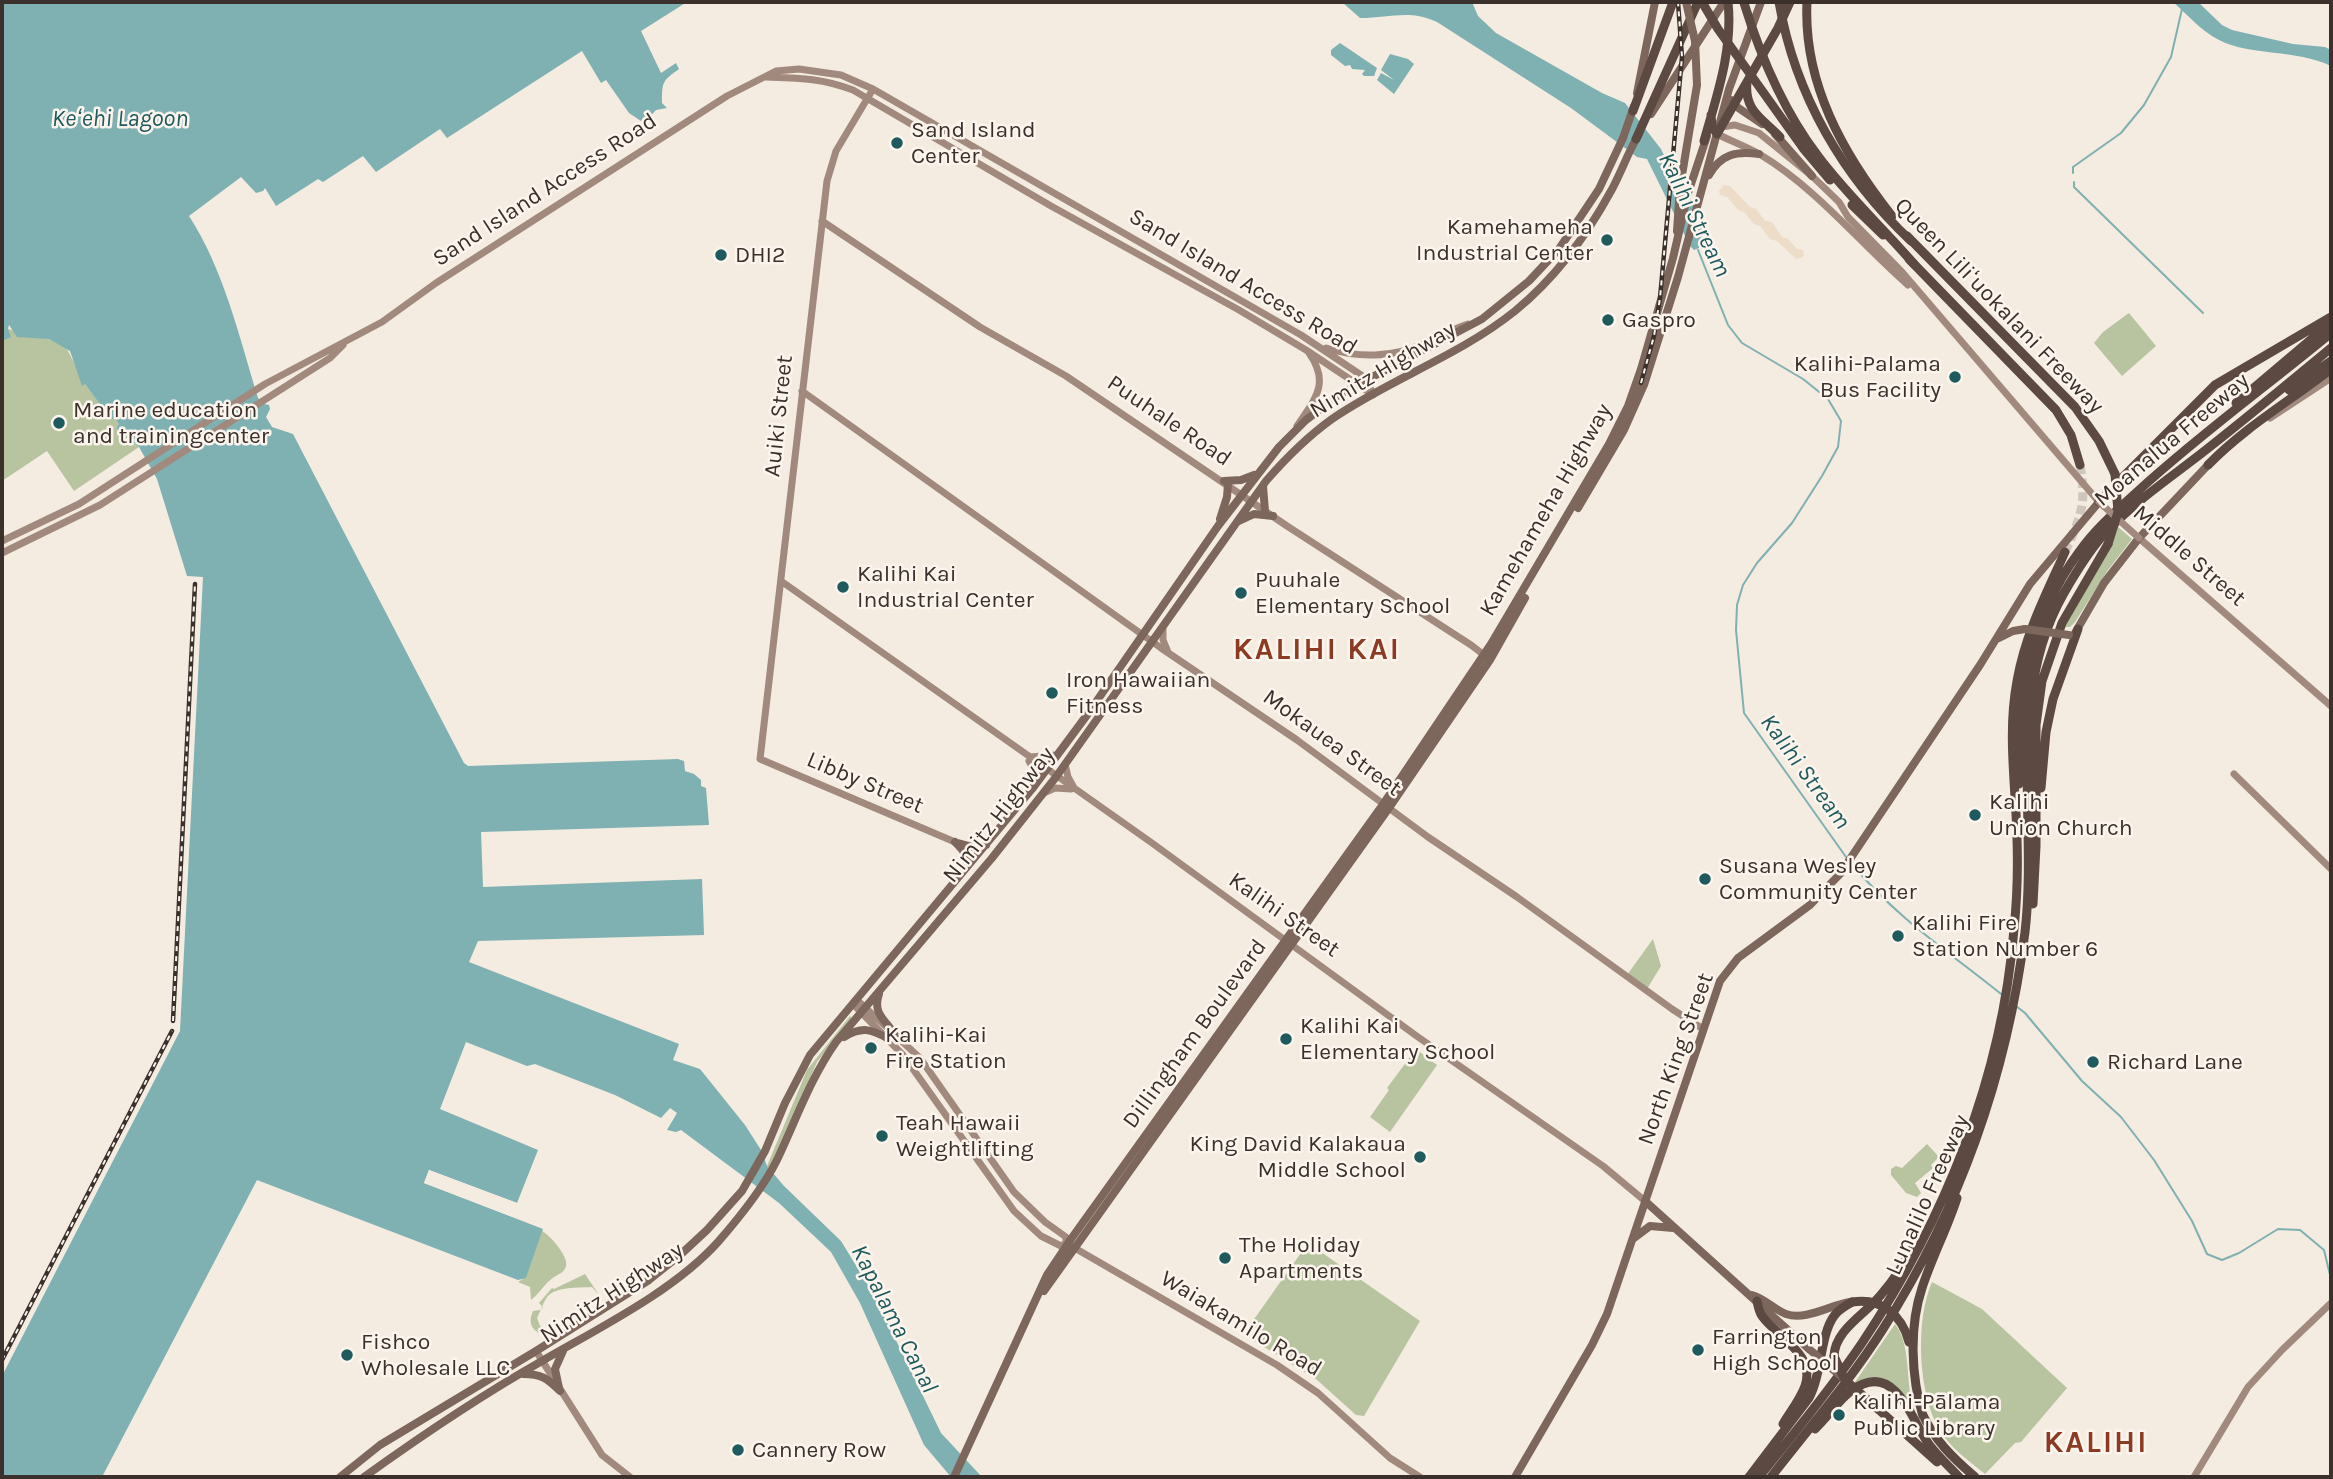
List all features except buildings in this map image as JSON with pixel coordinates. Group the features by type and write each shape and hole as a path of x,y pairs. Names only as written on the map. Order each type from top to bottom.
{"highway":[{"path":"1633,111 1675,2"},
{"path":"1636,138 1700,2"},
{"path":"1700,2 1822,171 1875,228 1914,264"},
{"path":"1704,141 1729,41 1726,2"},
{"name":"Queen Liliʻuokalani Freeway","path":"1744,2 1766,66 1801,132 1833,175 1914,264 2056,410 2071,435 2081,465"},
{"name":"Queen Liliʻuokalani Freeway","path":"1779,2 1800,76 1828,137 1865,193 2075,407 2099,441 2118,477 2118,512 2108,544 2062,623 2042,681 2036,726 2035,887 2030,928 2018,973"},
{"path":"1717,130 1778,28 1790,2"},
{"path":"1807,2 1810,57 1832,124 1874,194 1911,241"},
{"path":"1746,82 1749,108 1780,137"},
{"path":"1712,115 1717,130"},
{"path":"2099,502 2118,477 2215,384 2331,320"},
{"path":"2218,422 2240,399 2331,320"},
{"name":"Moanalua Freeway","path":"2017,839 2021,704 2029,661 2054,593 2079,552 2101,524 2157,473 2331,333"},
{"name":"Moanalua Freeway","path":"2018,973 2028,896 2028,734 2031,694 2048,625 2080,567 2105,534 2129,509 2331,348"},
{"path":"2241,422 2331,361"},
{"path":"2208,465 2250,427 2331,369"},
{"path":"2007,1009 2014,929 2017,839 2012,725 2016,684 2027,638 2065,552"},
{"path":"2036,846 2049,717 2059,678 2078,629"},
{"name":"Lunalilo Freeway","path":"1758,1472 1863,1341 1906,1273 1963,1150 1983,1093 2018,973"},
{"name":"Lunalilo Freeway","path":"1771,1477 1852,1374 1916,1275 1932,1244 1978,1137 1997,1081 2007,1009"},
{"path":"1923,1416 1917,1392 1915,1365 1918,1305 1978,1137"},
{"path":"1934,1217 1890,1284 1869,1309 1839,1337 1834,1356 1844,1380 1957,1477"},
{"path":"1755,1298 1761,1315 1800,1355 1808,1374 1800,1397 1758,1472"},
{"path":"1749,1477 1758,1472 1808,1398 1815,1384 1830,1322 1837,1312 1852,1301 1870,1301 1890,1310 1904,1327 1909,1342 1913,1380 1923,1416 1943,1447 1975,1477"},
{"path":"1791,1452 1848,1394 1864,1384 1878,1382 1890,1386 1899,1394 1925,1439 1957,1477"}],"main road":[{"name":"Nimitz Highway","path":"340,1477 380,1445 536,1352 649,1280 707,1230 742,1191 765,1151 785,1103 810,1055 964,874 1032,789 1257,474 1292,434 1323,406 1359,383 1482,319 1529,281 1559,249 1611,166 1633,111 1655,2"},
{"path":"1678,230 1680,187 1697,85 1695,41 1686,2"},
{"path":"1647,118 1726,2"},
{"name":"Kamehameha Highway","path":"1487,657 1624,430 1644,385 1729,89 1760,2"},
{"name":"Sand Island Access Road","path":"2,541 79,504 265,384 382,322 436,283 727,96 776,71 821,71 841,75 873,89 1315,344 1367,379 1373,395"},
{"name":"Sand Island Access Road","path":"765,77 799,76 821,80 868,98 1051,206 1306,350 1359,383 1373,395"},
{"name":"Auiki Street","path":"760,759 829,169 836,151 873,89"},
{"path":"1729,89 1733,104 1780,137 1812,176"},
{"path":"923,130 927,121"},
{"name":"Middle Street","path":"1717,130 1735,125 1759,133 1812,176 1902,272 2099,502 2331,706"},
{"path":"1678,230 1704,141 1717,130"},
{"name":"Middle Street","path":"1717,130 1786,173 1842,221 1922,297"},
{"name":"Nimitz Highway","path":"364,1477 419,1438 520,1374 615,1318 688,1269 718,1241 754,1196 775,1163 815,1073 836,1042 1043,794 1142,658 1161,648 1163,628 1263,485 1309,436 1331,419 1487,331 1529,298 1552,276 1595,217 1621,173 1636,138"},
{"path":"1703,187 1710,172 1725,157 1743,152 1759,154"},
{"path":"1051,206 1057,195"},
{"name":"Puuhale Road","path":"822,221 970,321 1066,376 1487,657"},
{"name":"Kamehameha Highway","path":"1487,657 1619,426 1641,369 1673,258 1678,230"},
{"path":"1158,265 1163,256"},
{"path":"1315,344 1354,354 1390,354 1413,349 1454,328 1482,319"},
{"name":"Sand Island Access Road","path":"2,553 83,513 144,477 330,358 349,340"},
{"path":"1292,434 1319,390 1319,371 1306,350"},
{"path":"1994,642 2007,632 2025,629 2069,635 2078,629 2104,583 2139,538 2208,465 2264,422 2331,378"},
{"name":"Mokauea Street","path":"802,391 1161,648 1703,1029"},
{"path":"1218,526 1227,497 1226,483 1257,474"},
{"path":"1234,525 1254,514 1269,514 1263,485"},
{"name":"North King Street","path":"1515,1477 1592,1345 1618,1286 1720,981 1738,958 1810,905 1844,868 2030,584 2099,502"},
{"path":"79,504 83,513"},
{"name":"Kalihi Street","path":"781,581 1289,942 1418,1037 1594,1159 1645,1200 1755,1298"},
{"path":"2014,609 2015,622 2025,629"},
{"path":"1161,648 1163,628"},
{"name":"Dillingham Boulevard","path":"954,1477 1036,1302 1070,1245 1289,942 1487,657"},
{"path":"1027,757 1056,755"},
{"path":"1027,757 1034,772 1032,789"},
{"name":"Libby Street","path":"760,759 955,842"},
{"path":"1065,764 1075,790"},
{"path":"2234,774 2331,869"},
{"path":"1043,794 1055,788 1075,790"},
{"path":"955,842 976,848 988,844"},
{"path":"955,842 966,853 964,874"},
{"path":"880,992 876,1001 877,1013 892,1037"},
{"name":"Waiakamilo Road","path":"855,1002 892,1037 920,1058 1014,1192 1045,1222 1066,1237 1070,1245 1285,1370 1318,1393 1390,1458 1420,1477"},
{"path":"836,1042 857,1029 866,1028 892,1037"},
{"name":"Waiakamilo Road","path":"892,1037 1014,1210 1041,1236 1061,1246 1070,1245"},
{"path":"1632,1240 1650,1226 1675,1228"},
{"path":"1755,1298 1763,1298 1784,1313 1792,1315 1807,1314 1852,1301"},
{"path":"1755,1298 1844,1380"},
{"path":"2194,1477 2248,1387 2282,1350 2331,1304"},
{"path":"1793,1334 1807,1314"},
{"path":"560,1391 555,1365 565,1348"},
{"path":"536,1352 602,1455 630,1477"},
{"path":"520,1374 545,1377 560,1391"}],"green space":[{"path":"2129,313 2156,346 2122,376 2094,343 2103,332"},
{"path":"8,329 49,339 66,347 85,384 111,418 119,424 116,428 139,447 74,491 47,451 2,481 2,341"},
{"path":"2117,526 2132,539 2108,570 2075,622 2070,627 2064,627"},
{"path":"1653,939 1661,966 1647,989 1627,975"},
{"path":"850,1016 852,1018 817,1062 771,1171 767,1166 807,1070"},
{"path":"1416,1049 1437,1065 1390,1132 1370,1117 1389,1090 1387,1088"},
{"path":"1927,1144 1939,1157 1931,1165 1933,1168 1915,1183 1921,1193 1917,1197 1906,1193 1891,1175 1891,1169 1896,1166 1902,1168"},
{"path":"542,1231 562,1252 566,1266 531,1300 530,1287 518,1282 526,1277"},
{"path":"1308,1243 1420,1321 1364,1416 1356,1415 1316,1379 1248,1337 1245,1332"},
{"path":"585,1274 599,1295 592,1287 562,1289 551,1293 542,1306 539,1303 552,1288"},
{"path":"1932,1282 1982,1309 2067,1388 2021,1442 2015,1443 1985,1474 1943,1436 1927,1396 1921,1336"},
{"path":"541,1309 537,1318 540,1326 554,1332 547,1335 538,1332 531,1324 533,1311"},
{"path":"1895,1324 1903,1340 1911,1397 1919,1421 1939,1451 1965,1477 1959,1477 1931,1449 1909,1410 1892,1390 1882,1384 1870,1383 1856,1387 1853,1385"}],"shaded area":[{"path":"1724,185 1730,186 1750,207 1756,209 1765,221 1772,222 1782,237 1788,239 1797,249 1803,250 1804,255 1796,259 1777,241 1770,239 1760,226 1738,210 1727,197 1720,195 1719,191"}],"water":[{"name":"Keʻehi Lagoon","path":"2,2 687,2 641,31 661,73 676,63 679,69 666,79 663,86 662,103 667,108 656,110 644,123 629,113 606,80 601,83 582,51 447,138 440,129 376,172 363,156 323,182 318,179 276,206 265,188 256,193 241,177 189,216 221,281 258,398 269,405 266,417 272,427 293,434 464,763 468,766 678,759 684,761 685,771 694,774 701,780 701,786 706,788 709,825 481,832 483,887 702,879 704,935 478,941 469,962 679,1044 673,1060 700,1069 745,1125 761,1150 767,1166 841,1241 874,1295 941,1433 982,1477 951,1477 924,1445 860,1303 831,1252 779,1203 681,1130 667,1130 677,1113 670,1108 661,1118 615,1095 535,1064 527,1066 466,1042 440,1109 538,1150 517,1203 429,1170 424,1183 543,1229 526,1278 518,1280 257,1180 102,1477 2,1477 2,1376 180,1031 203,577 187,576 157,479 139,447 116,428 119,424 115,419 111,419 85,384 82,386 70,351 49,339 17,337 9,325 11,337 2,341"},
{"path":"1342,2 1472,2 1478,16 1496,33 1602,93 1625,103 1661,149 1678,184 1701,215 1704,226 1699,248 1694,250 1690,246 1647,159 1637,157 1571,108 1437,22 1408,15 1360,18"},
{"path":"2173,2 2198,2 2222,25 2232,30 2293,44 2325,47 2331,50 2331,66 2303,57 2231,45 2206,32"},
{"path":"1340,43 1377,68 1374,76 1364,76 1362,74 1365,70 1345,66 1331,55 1331,50"},
{"path":"1390,54 1408,59 1414,64 1394,94 1377,80 1381,73 1394,80 1381,70"}],"pier":[{"path":"429,1170 517,1203 516,1207 431,1175 428,1181 514,1214 513,1217 424,1183"}],"waterway":[{"path":"2073,173 2073,167 2121,133 2144,105 2171,57 2182,9"},
{"path":"2074,182 2074,187 2203,313"},
{"name":"Kalihi Stream","path":"1698,250 1728,325 1742,343 1803,379 1828,399 1841,421 1838,447 1822,476 1792,523 1757,563 1743,585 1737,605 1736,630 1744,713 1846,857"},
{"name":"Kalihi Stream","path":"1852,864 1904,917 2001,994"},
{"name":"Kalihi Stream","path":"2016,1006 2025,1013 2082,1081 2121,1117 2154,1160 2192,1221 2207,1254 2222,1260 2239,1253 2278,1229 2300,1230 2324,1250 2331,1279"}],"tunnel":[{"path":"2065,552 2083,500 2080,465"}],"railway":[{"path":"1641,383 1654,336 1660,298 1682,57 1678,2"},
{"path":"173,1021 195,584"},
{"path":"2,1360 172,1031"}],"place":[{"name":"Sand Island Center","path":"897,143"},
{"name":"Kamehameha Industrial Center","path":"1607,240"},
{"name":"DHI2","path":"721,255"},
{"name":"Gaspro","path":"1608,320"},
{"name":"Kalihi-Palama Bus Facility","path":"1955,377"},
{"name":"Marine education and trainingcenter","path":"59,423"},
{"name":"Kalihi Kai Industrial Center","path":"843,587"},
{"name":"Puuhale Elementary School","path":"1241,593"},
{"name":"Iron Hawaiian Fitness","path":"1052,693"},
{"name":"Kalihi Union Church","path":"1975,815"},
{"name":"Susana Wesley Community Center","path":"1705,879"},
{"name":"Kalihi Fire Station Number 6","path":"1898,936"},
{"name":"Kalihi Kai Elementary School","path":"1286,1039"},
{"name":"Kalihi-Kai Fire Station","path":"871,1048"},
{"name":"Richard Lane","path":"2093,1062"},
{"name":"Teah Hawaii Weightlifting","path":"882,1136"},
{"name":"King David Kalakaua Middle School","path":"1420,1157"},
{"name":"The Holiday Apartments","path":"1225,1258"},
{"name":"Farrington High School","path":"1698,1350"},
{"name":"Fishco Wholesale LLC","path":"347,1355"},
{"name":"Kalihi-Pālama Public Library","path":"1839,1415"},
{"name":"Cannery Row","path":"738,1450"}],"district":[{"name":"KALIHI KAI","path":"1317,650"},
{"name":"KALIHI","path":"2096,1443"}],"water label":[{"name":"Kapalama Canal","path":"894,1319"}]}
